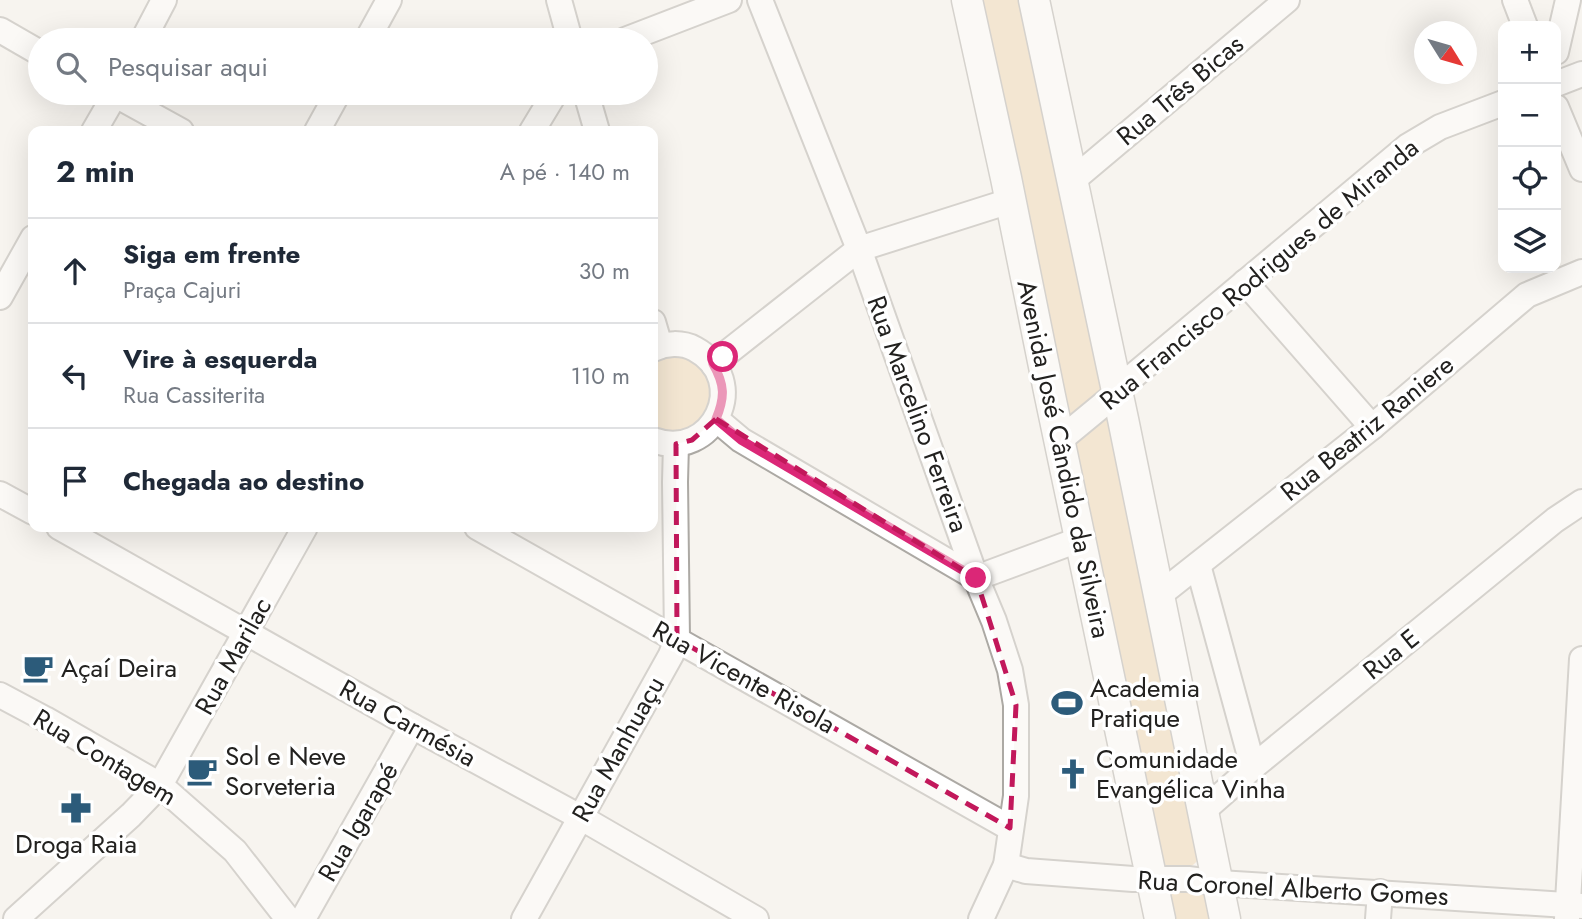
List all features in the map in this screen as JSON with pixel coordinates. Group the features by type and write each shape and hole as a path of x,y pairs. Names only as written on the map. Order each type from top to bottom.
{"main road":[{"name":"Avenida José Cândido da Silveira","path":"967,0 1160,919"},
{"path":"1034,0 1225,919"}],"street":[{"path":"149,28 164,0"},
{"path":"373,28 388,0"},
{"path":"559,0 567,28"},
{"path":"656,28 729,0"},
{"name":"Rua Marcelino Ferreira","path":"760,0 859,249 1006,658 1016,705 1016,796 1006,865 981,919"},
{"name":"Rua Três Bicas","path":"1073,180 1287,0"},
{"path":"1516,0 1523,21"},
{"path":"1561,28 1567,0"},
{"path":"0,30 28,46"},
{"path":"1558,84 1582,74"},
{"path":"97,126 108,105"},
{"path":"135,105 172,126"},
{"path":"320,126 331,105"},
{"path":"535,126 548,105"},
{"path":"589,105 596,126"},
{"name":"Rua Francisco Rodrigues de Miranda","path":"1060,440 1408,146 1440,127 1498,105"},
{"path":"1561,119 1582,169"},
{"path":"713,364 859,249 1010,201"},
{"path":"0,297 28,247"},
{"name":"Rua Beatriz Raniere","path":"1158,596 1371,427 1527,295 1582,272"},
{"path":"1245,282 1371,427"},
{"path":"658,347 675,344 690,346 703,354 713,364 723,391 722,406 706,432 692,440 665,442"},
{"path":"716,419 741,440 976,578 1081,539"},
{"name":"Rua Manhuaçu","path":"524,919 671,655 677,639 675,482 665,442"},
{"path":"0,494 28,509"},
{"name":"Rua E","path":"1203,810 1253,766 1555,520 1582,502"},
{"name":"Rua Carmésia","path":"68,532 412,726 580,817 756,919"},
{"name":"Rua Marilac","path":"13,919 131,815 160,785 302,532"},
{"name":"Rua Vicente Risola","path":"486,532 1010,828"},
{"path":"1198,565 1253,766"},
{"path":"1572,910 1582,660"},
{"name":"Rua Contagem","path":"0,695 160,785 235,851 288,919"},
{"name":"Rua Igarapé","path":"303,919 412,726"},
{"name":"Rua Coronel Alberto Gomes","path":"1006,865 1026,871 1380,892 1572,910"},
{"path":"1378,919 1380,892"},
{"path":"0,913 13,919"}],"highlighted area":[{"path":"716,419 976,578 1016,705 1010,828 987,815 677,639 676,444 692,440"}],"shaded area":[{"path":"978,0 1025,0 1107,388 1067,423"},
{"path":"658,355 699,355 717,391 697,426 670,433 658,428"},
{"path":"1111,409 1201,856 1193,865 1185,868 1164,867 1072,455 1075,442"},
{"path":"1163,890 1209,893 1215,919 1169,919"}],"place":[{"name":"Açaí Deira","path":"38,668"},
{"name":"Academia Pratique","path":"1067,703"},
{"name":"Sol e Neve Sorveteria","path":"202,771"},
{"name":"Comunidade Evangélica Vinha","path":"1073,774"},
{"name":"Droga Raia","path":"76,808"}],"route":[{"path":"723,357 713,364 723,391 722,406 716,419 727,429 741,440 976,578"}]}
